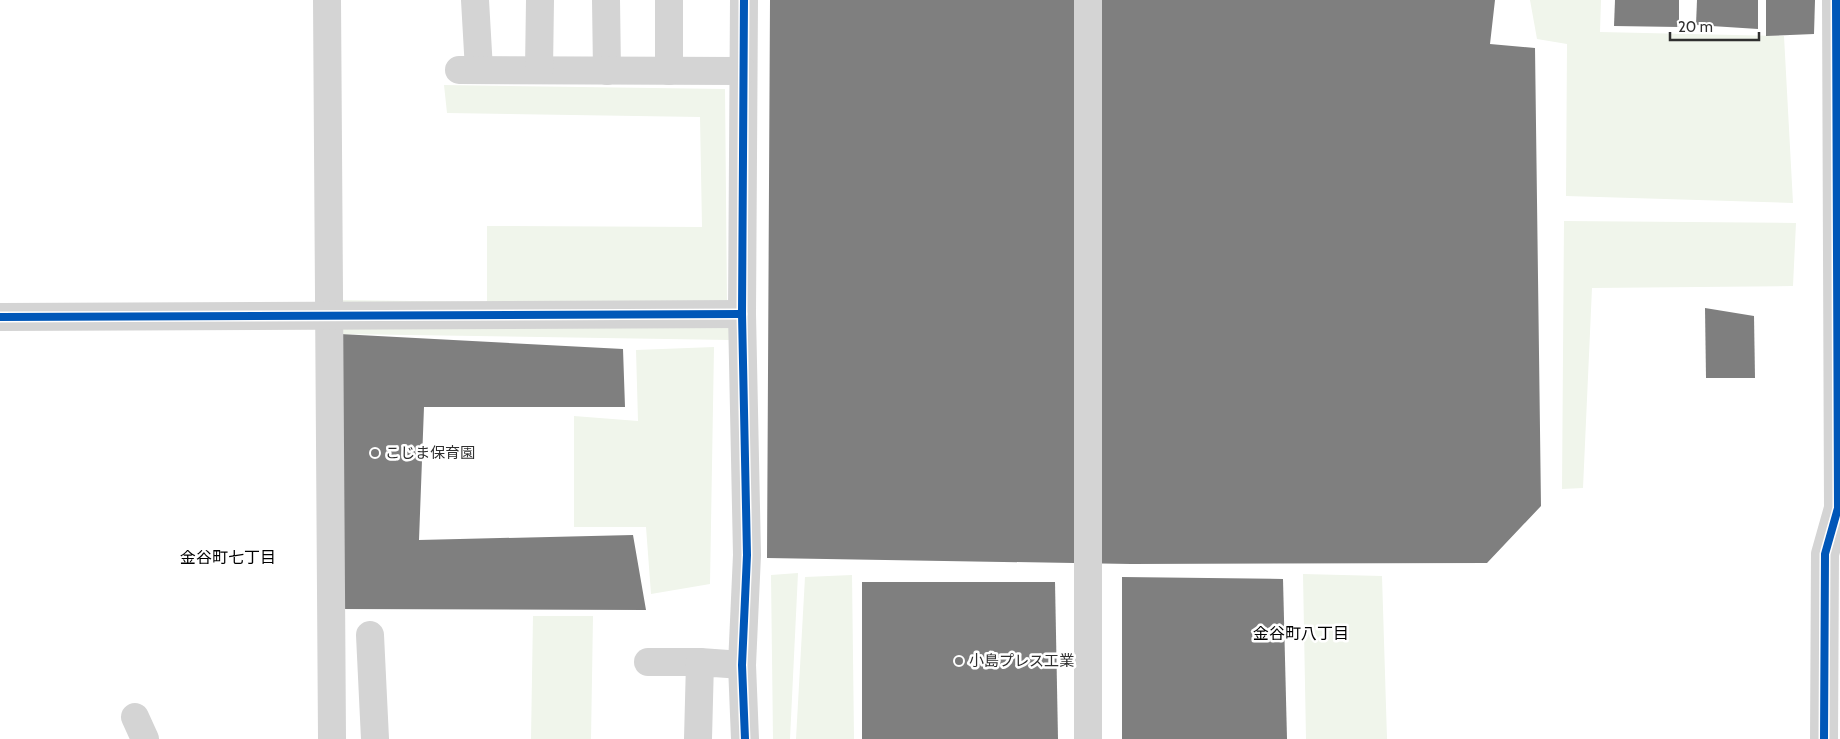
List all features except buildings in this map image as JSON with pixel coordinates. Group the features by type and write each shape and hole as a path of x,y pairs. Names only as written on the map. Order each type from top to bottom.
{"street":[{"path":"328,0 332,739"},
{"path":"475,0 469,70 743,72"},
{"path":"539,70 540,0"},
{"path":"606,0 607,71"},
{"path":"669,71 670,0"},
{"path":"744,0 742,314 747,555 742,665 745,739"},
{"path":"1088,0 1088,739"},
{"path":"1824,739 1832,554 1838,508 1836,0"},
{"path":"0,317 742,314"},
{"path":"370,635 376,739"},
{"path":"648,662 700,662 742,665"},
{"path":"698,739 700,662"}],"shaded area":[{"path":"1530,0 1601,0 1600,32 1784,36 1793,203 1566,196 1567,44 1537,39"},
{"path":"444,85 725,89 727,303 730,340 340,334 338,300 487,302 487,226 702,227 700,117 447,113"},
{"path":"1564,221 1796,223 1793,286 1592,288 1583,488 1562,489"},
{"path":"714,347 710,584 651,594 646,527 574,527 574,416 638,421 636,350"},
{"path":"798,573 790,739 773,739 771,575"},
{"path":"1303,574 1382,576 1387,739 1306,739"},
{"path":"852,575 854,739 796,739 805,577"},
{"path":"533,616 593,616 591,739 531,739"}],"cycle path":[{"path":"744,0 742,314 747,555 742,665 745,739"},
{"path":"1824,739 1825,554 1838,508 1836,0"},
{"path":"0,317 742,314"}],"place":[{"name":"こじま保育園","path":"375,453"},
{"name":"小島プレス工業","path":"959,661"}],"district":[{"name":"金谷町七丁目","path":"228,557"},
{"name":"金谷町八丁目","path":"1301,633"}]}
